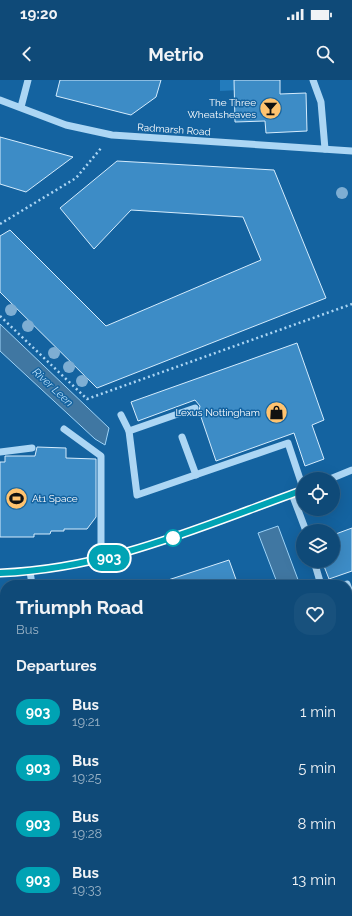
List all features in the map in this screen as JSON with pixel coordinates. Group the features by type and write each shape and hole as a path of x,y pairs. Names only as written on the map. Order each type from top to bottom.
{"street":[{"path":"21,107 28,80"},
{"path":"313,80 321,102 325,149"},
{"name":"Radmarsh Road","path":"0,100 66,125 112,135 352,151"},
{"path":"129,431 195,408"},
{"path":"121,415 129,431 137,495 288,443 297,472"},
{"path":"64,429 102,456 101,560"},
{"path":"182,437 196,475"},
{"path":"0,452 32,448"},
{"path":"340,475 352,470"},
{"path":"0,573 30,572 101,560 179,536 296,492"},
{"path":"292,494 303,524"},
{"path":"316,568 319,580"},
{"path":"30,572 31,580"}],"path":[{"path":"0,224 76,178 112,135"},
{"path":"0,316 87,399 352,304"}],"shaded area":[{"path":"220,80 240,80 240,90 220,91"}],"water":[{"name":"River Leen","path":"0,324 109,428 105,445 95,439 0,351"},
{"path":"278,526 298,580 276,580 258,533"}],"building":[{"path":"60,80 161,80 156,97 131,115 56,96"},
{"name":"The Three Wheatsheaves","path":"234,80 280,80 280,94 306,93 307,131 266,133 265,121 235,122"},
{"path":"0,137 73,157 26,192 0,184"},
{"path":"117,161 274,170 326,298 97,388 0,292 0,236 10,230 106,326 261,260 243,217 131,210 94,249 60,208"},
{"path":"297,343 324,420 312,425 324,459 305,466 294,433 216,461 199,411 200,406 195,400 138,421 131,402"},
{"path":"37,447 66,448 66,458 96,459 96,517 87,529 64,529 64,531 51,531 50,534 34,534 34,537 0,537 0,462 5,462 5,456 35,456"},
{"path":"352,528 352,571 329,579 325,568 340,568 340,532"},
{"path":"229,560 236,580 168,580"}],"bus line":[{"name":"903","path":"0,573 30,572 80,565 128,553 179,536 296,493"}],"place":[{"name":"The Three Wheatsheaves","path":"271,108"},
{"name":"Lexus Nottingham","path":"276,412"},
{"name":"At1 Space","path":"17,498"}]}
